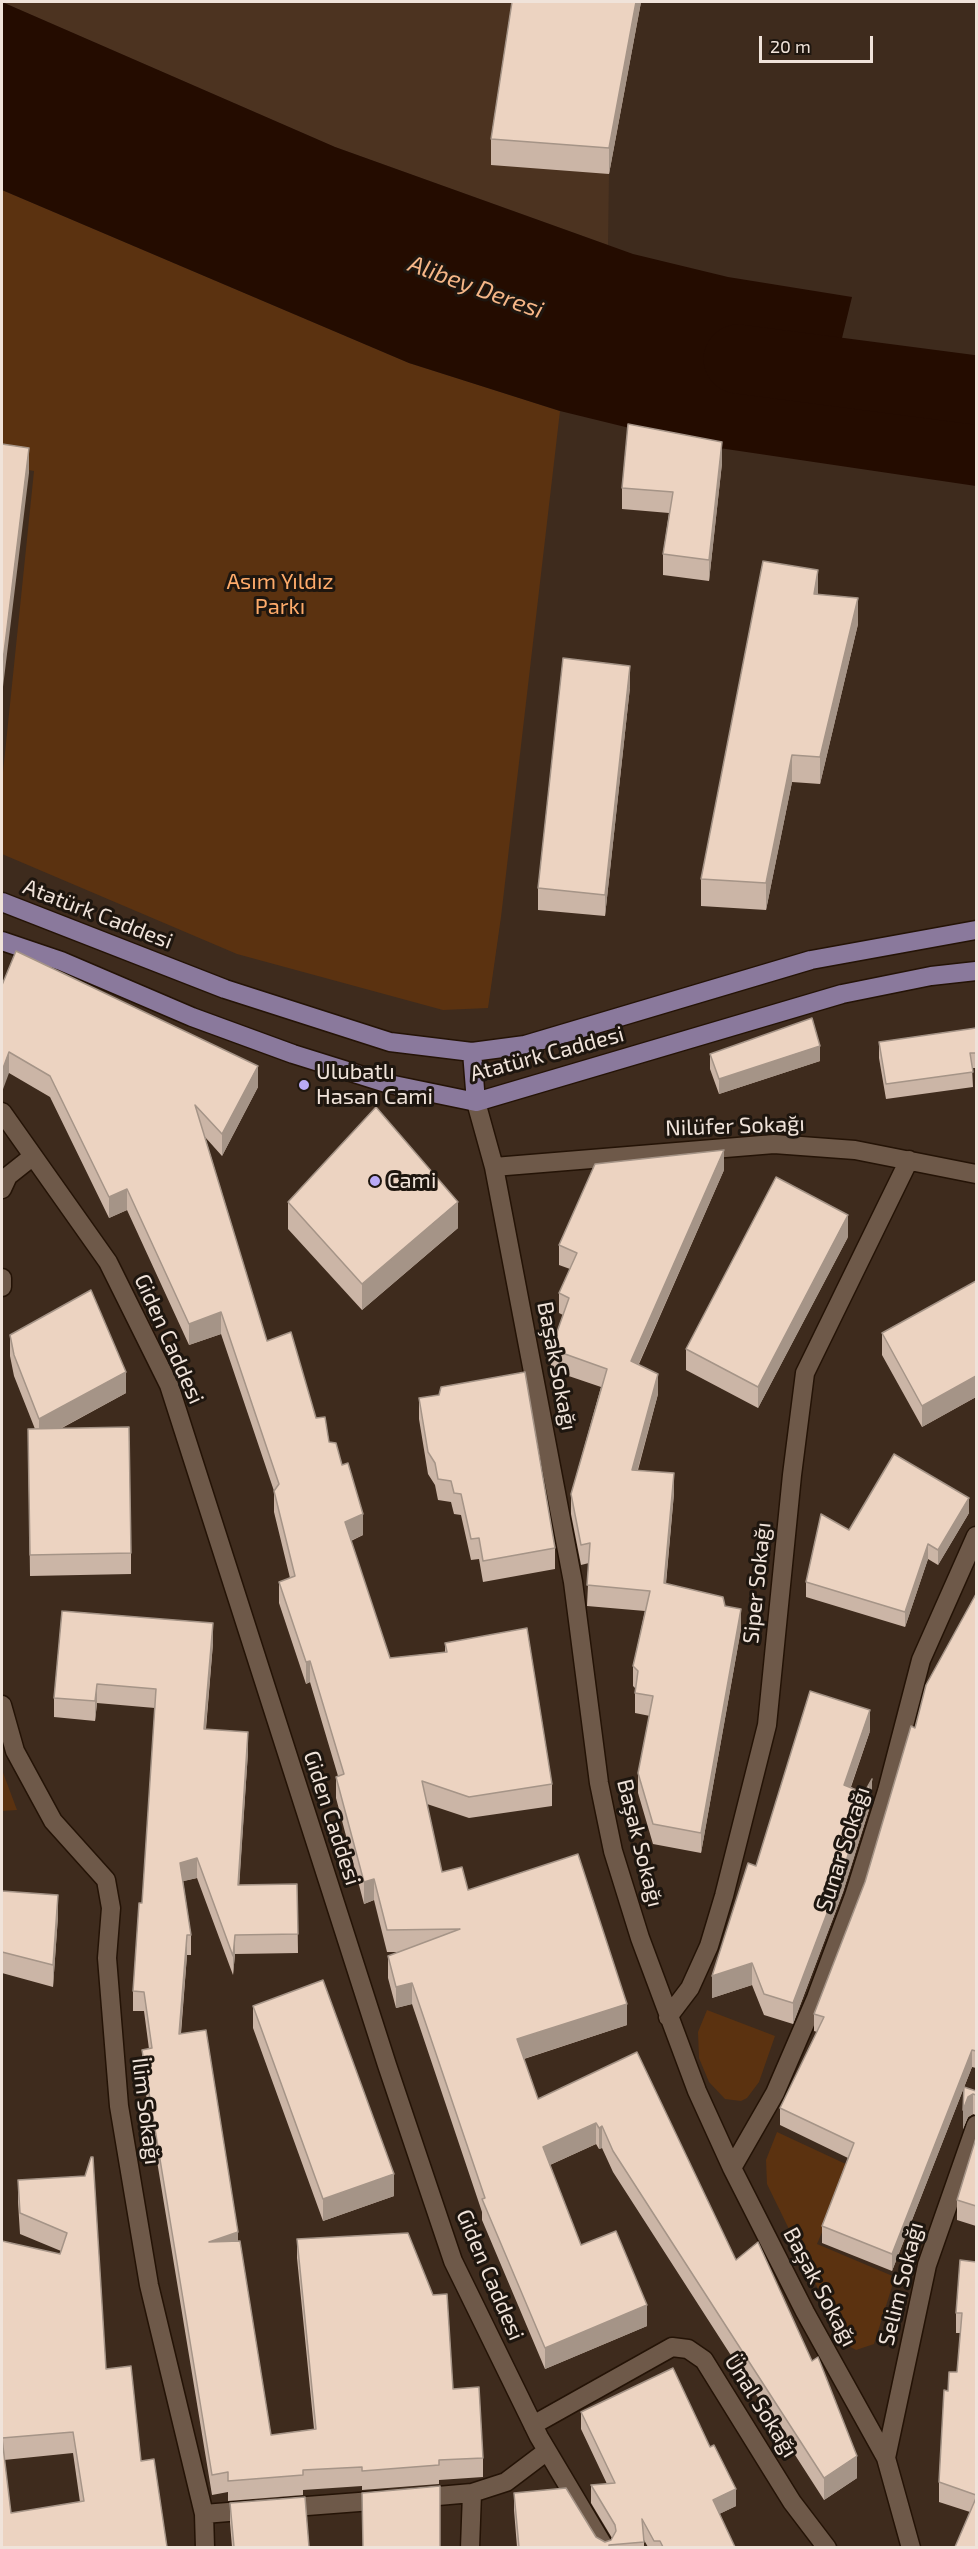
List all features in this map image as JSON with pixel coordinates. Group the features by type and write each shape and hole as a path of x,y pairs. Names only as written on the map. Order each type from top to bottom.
{"main road":[{"name":"Atatürk Caddesi","path":"2,902 225,989 346,1028 390,1042 472,1052 525,1045 811,960 976,930"},
{"name":"Atatürk Caddesi","path":"2,941 61,961 192,1017 293,1054 389,1084 476,1102 842,994 931,976 976,971"},
{"path":"472,1052 476,1102"}],"street":[{"name":"Başak Sokağı","path":"476,1102 494,1167 573,1582 599,1783 613,1851 640,1938 697,2091 732,2168 805,2312 886,2458 911,2547"},
{"name":"Giden Caddesi","path":"2,1112 108,1262 169,1385 387,2065 453,2261 533,2425 605,2547"},
{"name":"Nilüfer Sokağı","path":"494,1167 774,1144 855,1150 976,1174"},
{"path":"2,1189 8,1176 32,1157"},
{"name":"Siper Sokağı","path":"668,2017 690,1988 709,1946 724,1896 767,1725 792,1475 805,1374 909,1160"},
{"path":"2,1278 2,1287"},
{"name":"Sunar Sokağı","path":"732,2168 775,2093 816,1998 858,1886 887,1791 921,1660 976,1536"},
{"name":"İlim Sokağı","path":"2,1705 15,1751 53,1821 106,1880 111,1908 107,1958 119,2106 149,2285 204,2514 205,2547"},
{"name":"Selim Sokağı","path":"886,2458 927,2265 976,2125"},
{"name":"Ünal Sokağı","path":"533,2425 672,2347 688,2349 704,2360 792,2502 827,2547"},
{"path":"204,2514 472,2493 506,2482 547,2451"},
{"path":"470,2547 472,2493"}],"shaded area":[{"path":"2,2 641,2 609,174 608,245 335,147"}],"green space":[{"name":"Asım Yıldız Parkı","path":"2,190 409,363 560,411 501,917 488,1008 443,1010 237,954 2,854 2,782 34,471 2,465"},
{"path":"2,1770 17,1810 2,1811"},
{"path":"707,2010 775,2036 759,2082 747,2098 741,2101 725,2099 709,2082 699,2058 698,2032"},
{"path":"777,2132 850,2166 817,2244 895,2277 874,2344 856,2350 845,2344 767,2184 766,2160"}],"water":[{"path":"2,2 335,147 633,254 728,277 852,297 833,375 976,402 976,486 699,445 560,411 409,363 2,190"}],"building":[{"path":"512,2 636,2 609,148 491,139"},
{"path":"628,424 722,442 709,560 663,554 673,492 622,488"},
{"path":"2,444 29,448 2,669"},
{"path":"763,561 818,570 814,594 858,598 820,757 792,755 766,883 701,879"},
{"path":"563,658 630,666 605,895 538,888"},
{"path":"16,951 258,1066 222,1134 195,1105 267,1341 291,1332 316,1418 325,1417 329,1442 336,1443 342,1465 348,1463 363,1514 345,1522 390,1658 447,1652 445,1643 527,1628 552,1784 469,1797 422,1781 442,1872 462,1867 468,1890 578,1854 627,2004 517,2039 538,2099 637,2052 736,2260 758,2242 812,2361 818,2357 857,2456 824,2478 613,2151 602,2126 599,2128 596,2123 543,2147 581,2245 616,2231 647,2305 545,2348 482,2199 485,2198 412,1983 396,1987 388,1956 460,1929 387,1930 374,1879 364,1882 336,1777 344,1774 310,1661 306,1662 279,1582 295,1576 274,1491 279,1484 221,1312 189,1324 127,1189 109,1197 50,1076 9,1052 2,1071 2,985"},
{"path":"812,1018 820,1046 719,1079 710,1054"},
{"path":"976,1028 976,1053 970,1053 973,1072 886,1084 879,1042"},
{"name":"Cami","path":"376,1107 458,1202 362,1284 288,1202"},
{"path":"724,1150 631,1361 658,1374 632,1470 674,1473 664,1583 723,1597 725,1606 741,1609 701,1833 653,1824 638,1773 653,1696 635,1693 638,1671 633,1666 650,1591 587,1585 590,1543 581,1545 571,1494 607,1369 551,1349 569,1298 559,1293 577,1253 559,1245 595,1164"},
{"path":"776,1177 848,1215 758,1387 686,1349"},
{"path":"976,1281 976,1376 922,1406 882,1333"},
{"path":"91,1290 126,1372 39,1419 14,1355 10,1335"},
{"path":"525,1372 555,1548 483,1561 479,1538 471,1539 461,1494 454,1493 451,1481 438,1479 435,1463 428,1452 419,1398 439,1395 441,1387"},
{"path":"129,1427 131,1553 30,1555 28,1429"},
{"path":"894,1454 969,1498 938,1550 928,1544 905,1612 806,1582 821,1514 849,1530"},
{"path":"976,1594 976,2051 972,2050 892,2254 822,2226 854,2143 780,2108 824,2017 814,2014 865,1882 911,1726 915,1728 926,1685"},
{"path":"62,1611 213,1623 204,1729 248,1732 238,1885 297,1884 298,1934 235,1935 233,1956 197,1858 180,1863 191,1935 187,1935 179,2034 206,2030 238,2232 209,2242 240,2241 271,2435 316,2429 297,2239 408,2233 433,2295 447,2294 453,2389 479,2387 483,2458 439,2460 439,2465 362,2471 362,2467 303,2470 303,2475 228,2481 228,2472 212,2475 142,2050 152,2048 144,1992 133,1991 139,1903 142,1903 156,1689 97,1684 95,1701 54,1698"},
{"path":"810,1691 870,1710 844,1785 864,1793 872,1779 843,1871 793,2003 764,1994 752,1963 712,1976 748,1863 756,1866"},
{"path":"2,1891 58,1895 53,1965 2,1952"},
{"path":"323,1980 394,2174 323,2199 253,2006"},
{"path":"964,2087 976,2091 976,2095 968,2097 963,2110"},
{"path":"976,2138 976,2206 957,2200"},
{"path":"91,2157 93,2157 106,2369 131,2366 141,2461 154,2459 167,2547 2,2547 2,2438 2,2241 60,2254 67,2233 20,2213 18,2180 85,2176","holes":["73,2432 84,2501 11,2513 2,2438"]},
{"path":"960,2260 976,2262 976,2495 939,2482 944,2390 948,2391 949,2372 957,2372 962,2313 956,2313"},
{"path":"673,2368 710,2447 714,2445 736,2489 713,2500 735,2547 663,2547 660,2541 654,2541 642,2519 644,2542 609,2545 609,2547 519,2547 514,2493 566,2488 596,2537 605,2542 611,2540 616,2531 615,2525 591,2485 615,2483 581,2412"},
{"path":"440,2486 440,2547 363,2547 362,2493"},
{"path":"305,2497 309,2547 234,2547 230,2503"},
{"path":"976,2498 976,2547 955,2547"}],"waterway":[{"name":"Alibey Deresi","path":"738,359 976,390"}],"place":[{"name":"Ulubatlı Hasan Cami","path":"304,1085"},
{"name":"Cami","path":"375,1181"}]}
